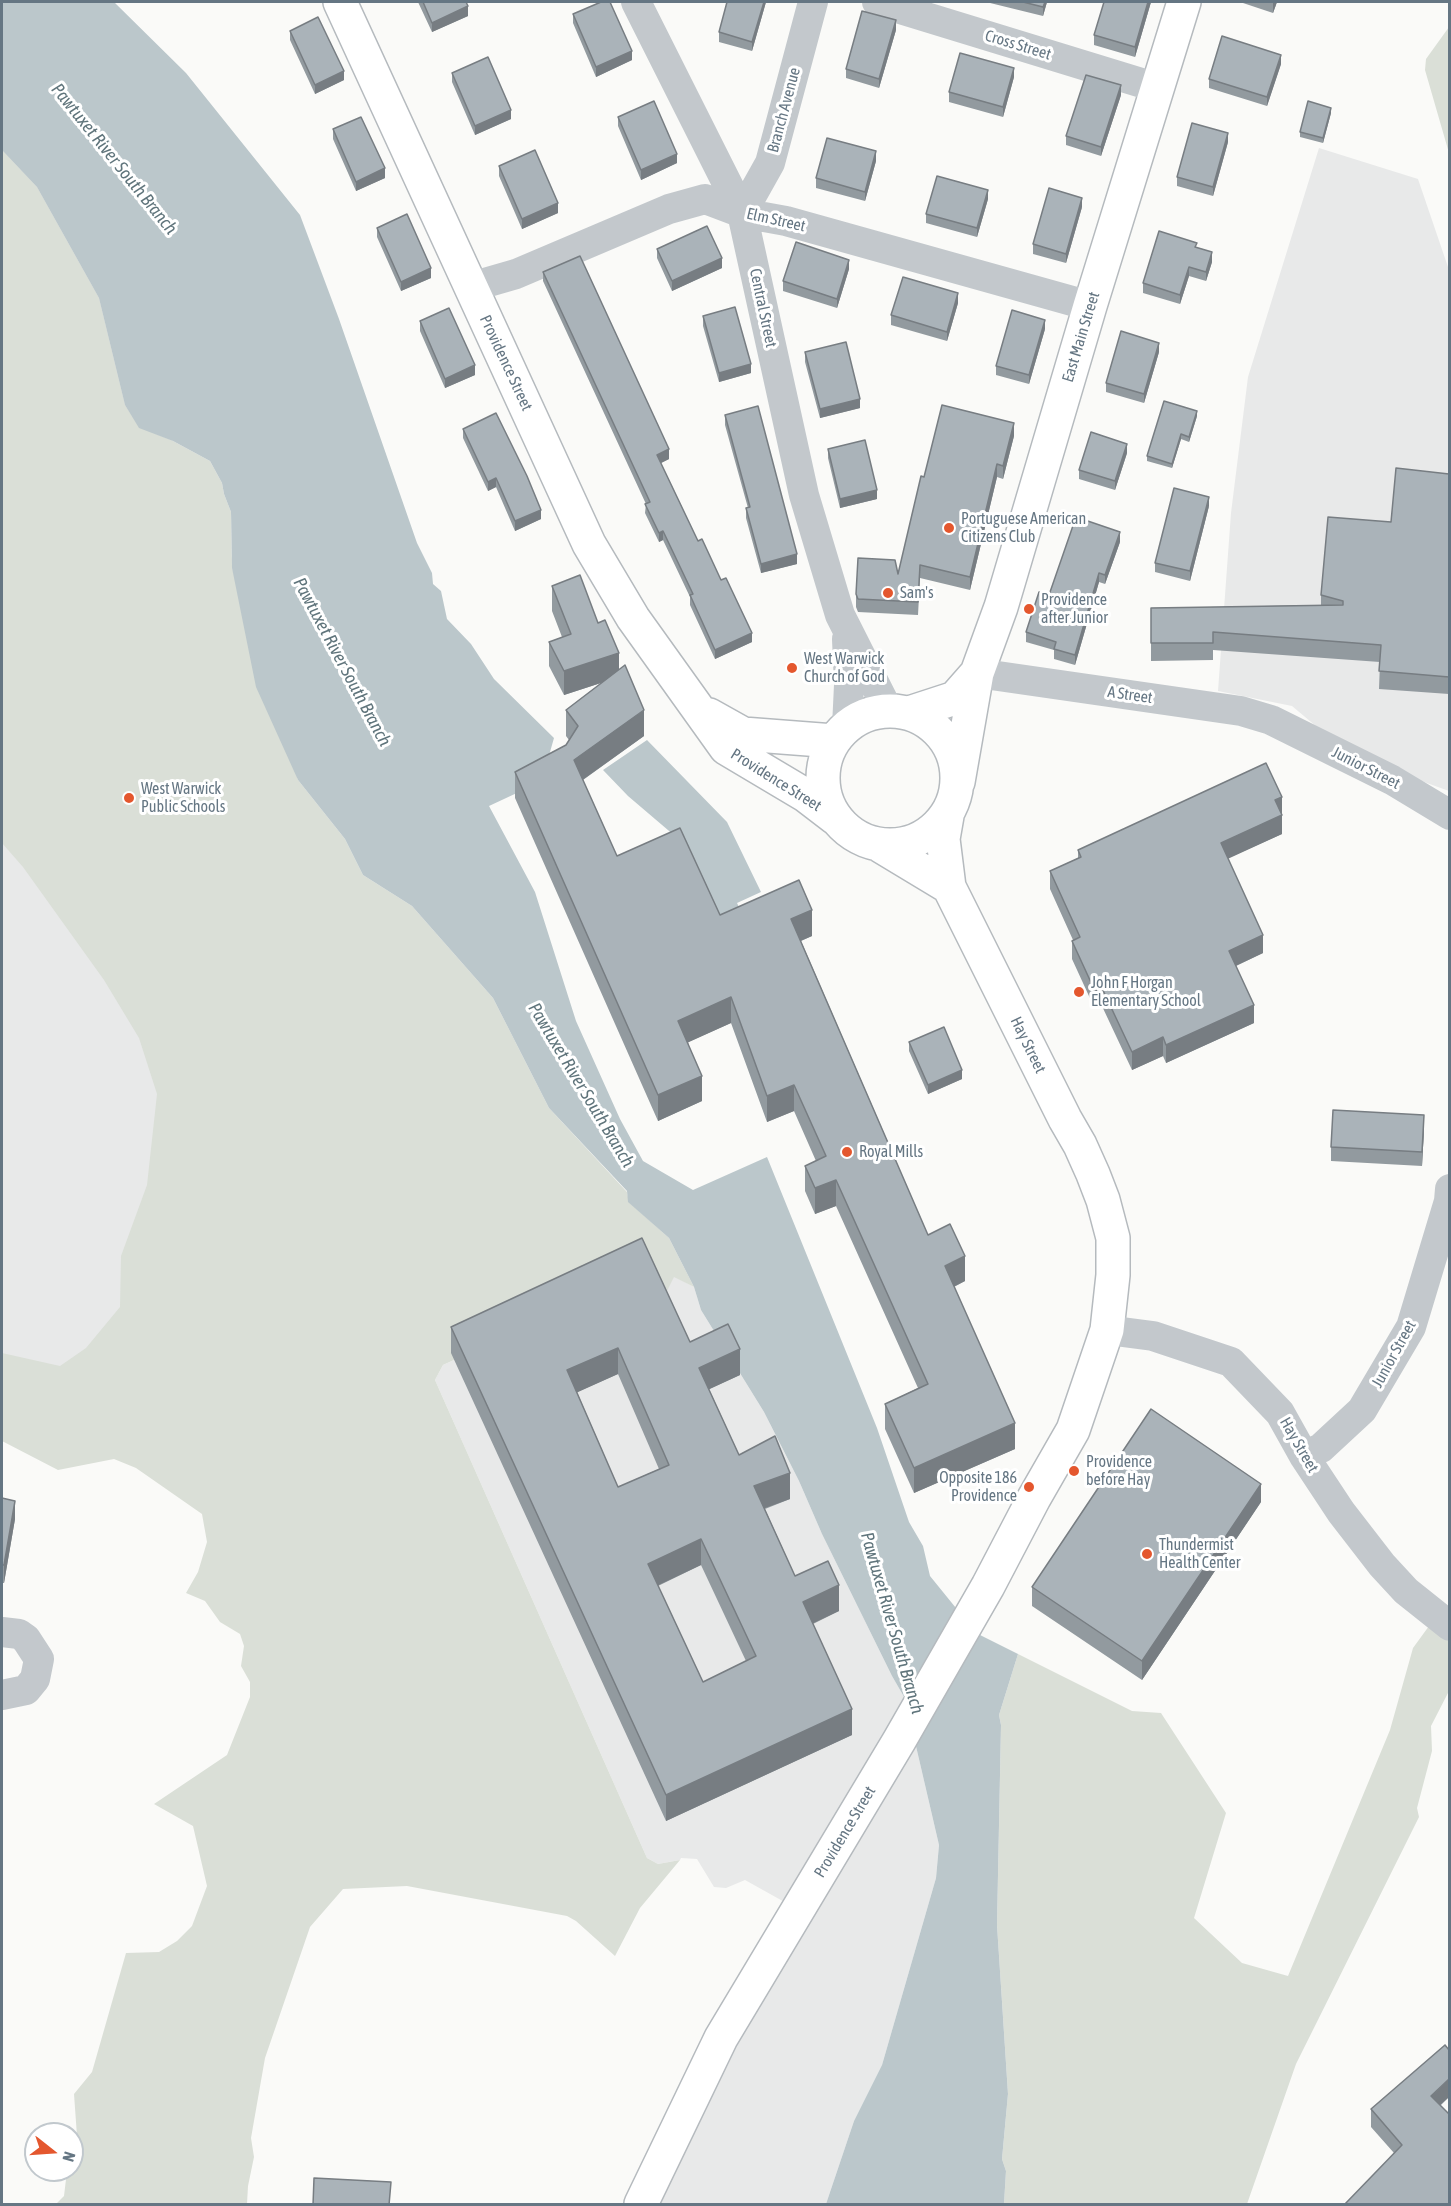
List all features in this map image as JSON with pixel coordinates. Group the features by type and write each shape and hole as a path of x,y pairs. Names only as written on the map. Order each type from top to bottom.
{"main road":[{"name":"Providence Street","path":"340,2 589,543 633,618 726,748 805,795 835,818"},
{"name":"East Main Street","path":"958,782 978,673 1001,608 1090,306 1184,2"},
{"name":"East Main Street","path":"898,712 955,698 978,673"},
{"name":"Providence Street","path":"699,709 743,734 840,734"},
{"path":"881,846 901,846 918,840 935,830 947,816 955,800 958,782 956,759 946,739 929,722 898,712 866,715 840,734 825,760 823,780 826,800 835,818 848,831 864,841 881,846 949,887"},
{"name":"Hay Street","path":"947,816 943,839 949,887 1093,1173 1113,1238 1113,1275 1107,1330"},
{"name":"Providence Street","path":"641,2205 722,2038 899,1741 988,1586 1034,1498 1056,1463 1073,1430 1086,1397 1107,1330"}],"street":[{"name":"Central Street","path":"636,2 742,213 804,495 846,630"},
{"name":"Branch Avenue","path":"742,213 770,163 813,2"},
{"name":"Cross Street","path":"877,2 1158,88"},
{"name":"Elm Street","path":"471,287 516,274 669,209 705,199 742,213 786,221 1090,306"},
{"path":"846,630 898,712"},
{"path":"840,734 849,685 846,630"},
{"name":"A Street","path":"978,673 1241,711 1271,720 1280,726"},
{"name":"Junior Street","path":"1280,726 1392,780 1449,815"},
{"name":"Junior Street","path":"1304,1456 1321,1448 1362,1410 1412,1327 1449,1201 1449,1189"},
{"name":"Hay Street","path":"1107,1330 1153,1336 1232,1362 1280,1413 1304,1456 1341,1512 1382,1565 1406,1591 1449,1626"},
{"path":"2,1632 19,1634 26,1639 39,1659 35,1679 26,1690 2,1695"}],"shaded area":[{"path":"1449,27 1449,153 1425,70 1426,59"},
{"name":"West Warwick Public Schools","path":"2,124 93,262 197,497 342,749 173,847 423,1140 2,1441"},
{"path":"1319,148 1418,179 1449,270 1449,791 1402,774 1336,743 1292,706 1218,691 1231,513 1248,377"},
{"path":"2,150 37,187 99,298 125,405 139,427 173,441 210,461 222,483 231,512 232,568 298,780 345,839 363,875 412,906 493,998 549,1108 627,1192 629,1202 669,1238 694,1287 674,1277 666,1293 606,1290 443,1365 435,1380 647,1858 658,1864 680,1860 640,1908 615,1956 576,1921 567,1916 407,1886 343,1889 310,1927 265,2058 251,2138 254,2157 247,2204 56,2204 64,2196 66,2182 84,2182 84,2122 76,2122 74,2094 92,2072 126,1953 159,1952 177,1941 192,1926 207,1886 193,1826 154,1804 227,1755 250,1697 250,1682 241,1666 244,1646 240,1634 220,1622 205,1601 186,1593 198,1572 207,1542 202,1514 136,1468 114,1459 58,1470 2,1441 2,1353 60,1366 86,1348 120,1307 121,1256 147,1185 157,1094 139,1038 104,980 23,867 2,843"},
{"path":"674,1276 694,1287 701,1310 764,1412 892,1676 911,1709 912,1729 939,1845 936,1878 882,2065 854,2121 826,2204 643,2204 797,1909 745,1880 726,1888 714,1887 697,1859 681,1858 658,1864 647,1858 435,1380 443,1365 606,1290"},
{"path":"1437,1615 1449,1625 1449,1691 1431,1726 1432,1751 1417,1808 1419,1817 1296,2064 1247,2204 1004,2204 1006,2171 1002,2159 1008,2094 997,1925 1001,1725 999,1715 1018,1654 1132,1711 1161,1713 1226,1813 1194,1918 1242,1963 1288,1976 1390,1730 1413,1648"}],"water":[{"name":"Pawtuxet River South Branch","path":"2,2 114,2 186,73 300,215 417,543 432,573 433,584 441,591 447,619 471,644 494,679 554,738 546,766 534,785 489,806 535,892 576,1021 620,1119 643,1161 693,1190 767,1157 877,1428 909,1522 923,1546 930,1576 960,1613 968,1629 1018,1654 999,1715 1001,1725 997,1925 1008,2094 1002,2159 1006,2171 1004,2204 826,2204 854,2121 882,2065 936,1878 939,1845 912,1729 911,1709 892,1676 764,1412 701,1310 694,1287 669,1238 628,1202 627,1191 549,1108 493,998 412,906 363,875 345,839 298,780 256,687 232,568 231,512 222,483 210,461 173,441 139,428 125,405 99,298 37,187 2,150"},
{"path":"647,740 727,822 761,892 737,903 743,915 724,925 682,842 628,796 603,770"}],"building":[{"path":"423,2 466,2 468,6 432,23"},
{"path":"601,2 610,2 632,51 596,67 573,14"},
{"path":"727,2 764,2 752,42 719,32"},
{"path":"1023,2 1045,2 1043,7"},
{"path":"1104,2 1148,2 1135,47 1094,35"},
{"path":"862,11 896,20 879,79 846,69"},
{"path":"318,17 344,71 315,85 290,31"},
{"path":"1222,36 1281,55 1267,97 1209,79"},
{"path":"960,53 1014,68 1003,107 949,92"},
{"path":"488,57 511,110 475,126 452,73"},
{"path":"1086,75 1121,85 1101,147 1066,136"},
{"path":"654,101 677,154 641,170 618,117"},
{"path":"1308,101 1331,108 1323,138 1300,132"},
{"path":"361,117 385,168 356,182 333,129"},
{"path":"1192,123 1228,133 1213,187 1177,177"},
{"path":"827,138 876,151 865,192 816,178"},
{"path":"535,150 558,203 522,219 499,166"},
{"path":"937,176 988,190 977,228 926,214"},
{"path":"1049,188 1082,198 1066,254 1033,244"},
{"path":"407,214 431,268 401,282 377,228"},
{"path":"707,226 722,258 672,281 657,249"},
{"path":"1159,231 1197,243 1195,247 1212,252 1206,272 1189,267 1180,295 1143,283"},
{"path":"796,242 849,260 837,299 783,281"},
{"path":"580,256 669,449 657,455 698,541 702,539 721,580 726,578 752,633 715,650 690,595 693,594 663,531 659,533 645,504 650,502 543,272"},
{"path":"903,277 958,293 947,332 891,315"},
{"path":"735,307 751,364 719,373 703,316"},
{"path":"449,308 475,365 445,379 420,321"},
{"path":"1012,310 1045,320 1029,375 996,366"},
{"path":"1121,331 1159,343 1144,394 1106,383"},
{"path":"846,342 860,399 820,409 805,352"},
{"path":"1164,401 1197,411 1189,437 1181,434 1172,464 1147,456"},
{"path":"942,405 1014,423 1003,466 997,464 970,577 920,565 918,602 858,599 856,594 858,558 895,560 898,574 921,476 924,477"},
{"path":"758,406 797,554 761,564 746,508 750,507 725,415"},
{"path":"496,413 541,510 515,521 496,478 488,482 463,429"},
{"path":"1091,432 1127,444 1115,481 1079,470"},
{"path":"865,440 877,490 840,499 828,449"},
{"path":"1396,468 1449,474 1449,677 1379,671 1381,645 1213,632 1213,643 1151,643 1151,608 1343,605 1343,601 1321,595 1328,517 1391,522"},
{"path":"1174,488 1209,497 1190,571 1155,563"},
{"path":"1076,517 1120,532 1105,575 1099,573 1075,655 1054,649 1056,642 1026,632 1039,592 1049,595"},
{"path":"580,575 598,623 605,620 619,653 564,671 549,642 571,634 552,586"},
{"name":"Royal Mills","path":"625,665 644,710 574,760 617,856 680,828 720,915 799,880 812,910 791,919 928,1235 950,1224 965,1256 945,1266 1015,1423 914,1468 885,1404 928,1384 836,1180 815,1188 805,1166 826,1156 794,1085 767,1096 731,997 678,1021 702,1076 658,1095 515,772 566,745 578,726 566,710"},
{"path":"1266,763 1282,797 1275,800 1282,815 1221,843 1263,935 1229,951 1254,1005 1166,1045 1163,1037 1132,1052 1101,986 1094,989 1072,941 1080,937 1050,871 1081,857 1078,850"},
{"path":"944,1027 962,1070 928,1085 909,1042"},
{"path":"1333,1110 1424,1115 1422,1152 1331,1147"},
{"path":"642,1238 690,1342 728,1324 740,1349 699,1368 739,1455 775,1436 790,1473 754,1486 795,1576 828,1561 839,1585 803,1602 852,1709 666,1795 451,1327","holes":["618,1348 669,1465 618,1487 567,1370","701,1539 756,1656 703,1682 648,1564"]},
{"name":"Thundermist Health Center","path":"1151,1409 1261,1484 1142,1661 1032,1587"},
{"path":"2,1498 15,1501 4,1565 2,1565"},
{"path":"1445,2045 1449,2050 1449,2079 1431,2096 1449,2114 1449,2205 1344,2205 1402,2145 1371,2109"},
{"path":"314,2178 391,2182 389,2205 313,2205"}],"place":[{"name":"Portuguese American Citizens Club","path":"949,528"},
{"name":"Sam's","path":"888,593"},
{"name":"Providence after Junior","path":"1029,609"},
{"name":"West Warwick Church of God","path":"792,668"},
{"name":"West Warwick Public Schools","path":"129,798"},
{"name":"John F Horgan Elementary School","path":"1079,992"},
{"name":"Royal Mills","path":"847,1152"},
{"name":"Providence before Hay","path":"1074,1471"},
{"name":"Opposite 186 Providence","path":"1029,1487"},
{"name":"Thundermist Health Center","path":"1147,1554"}]}
